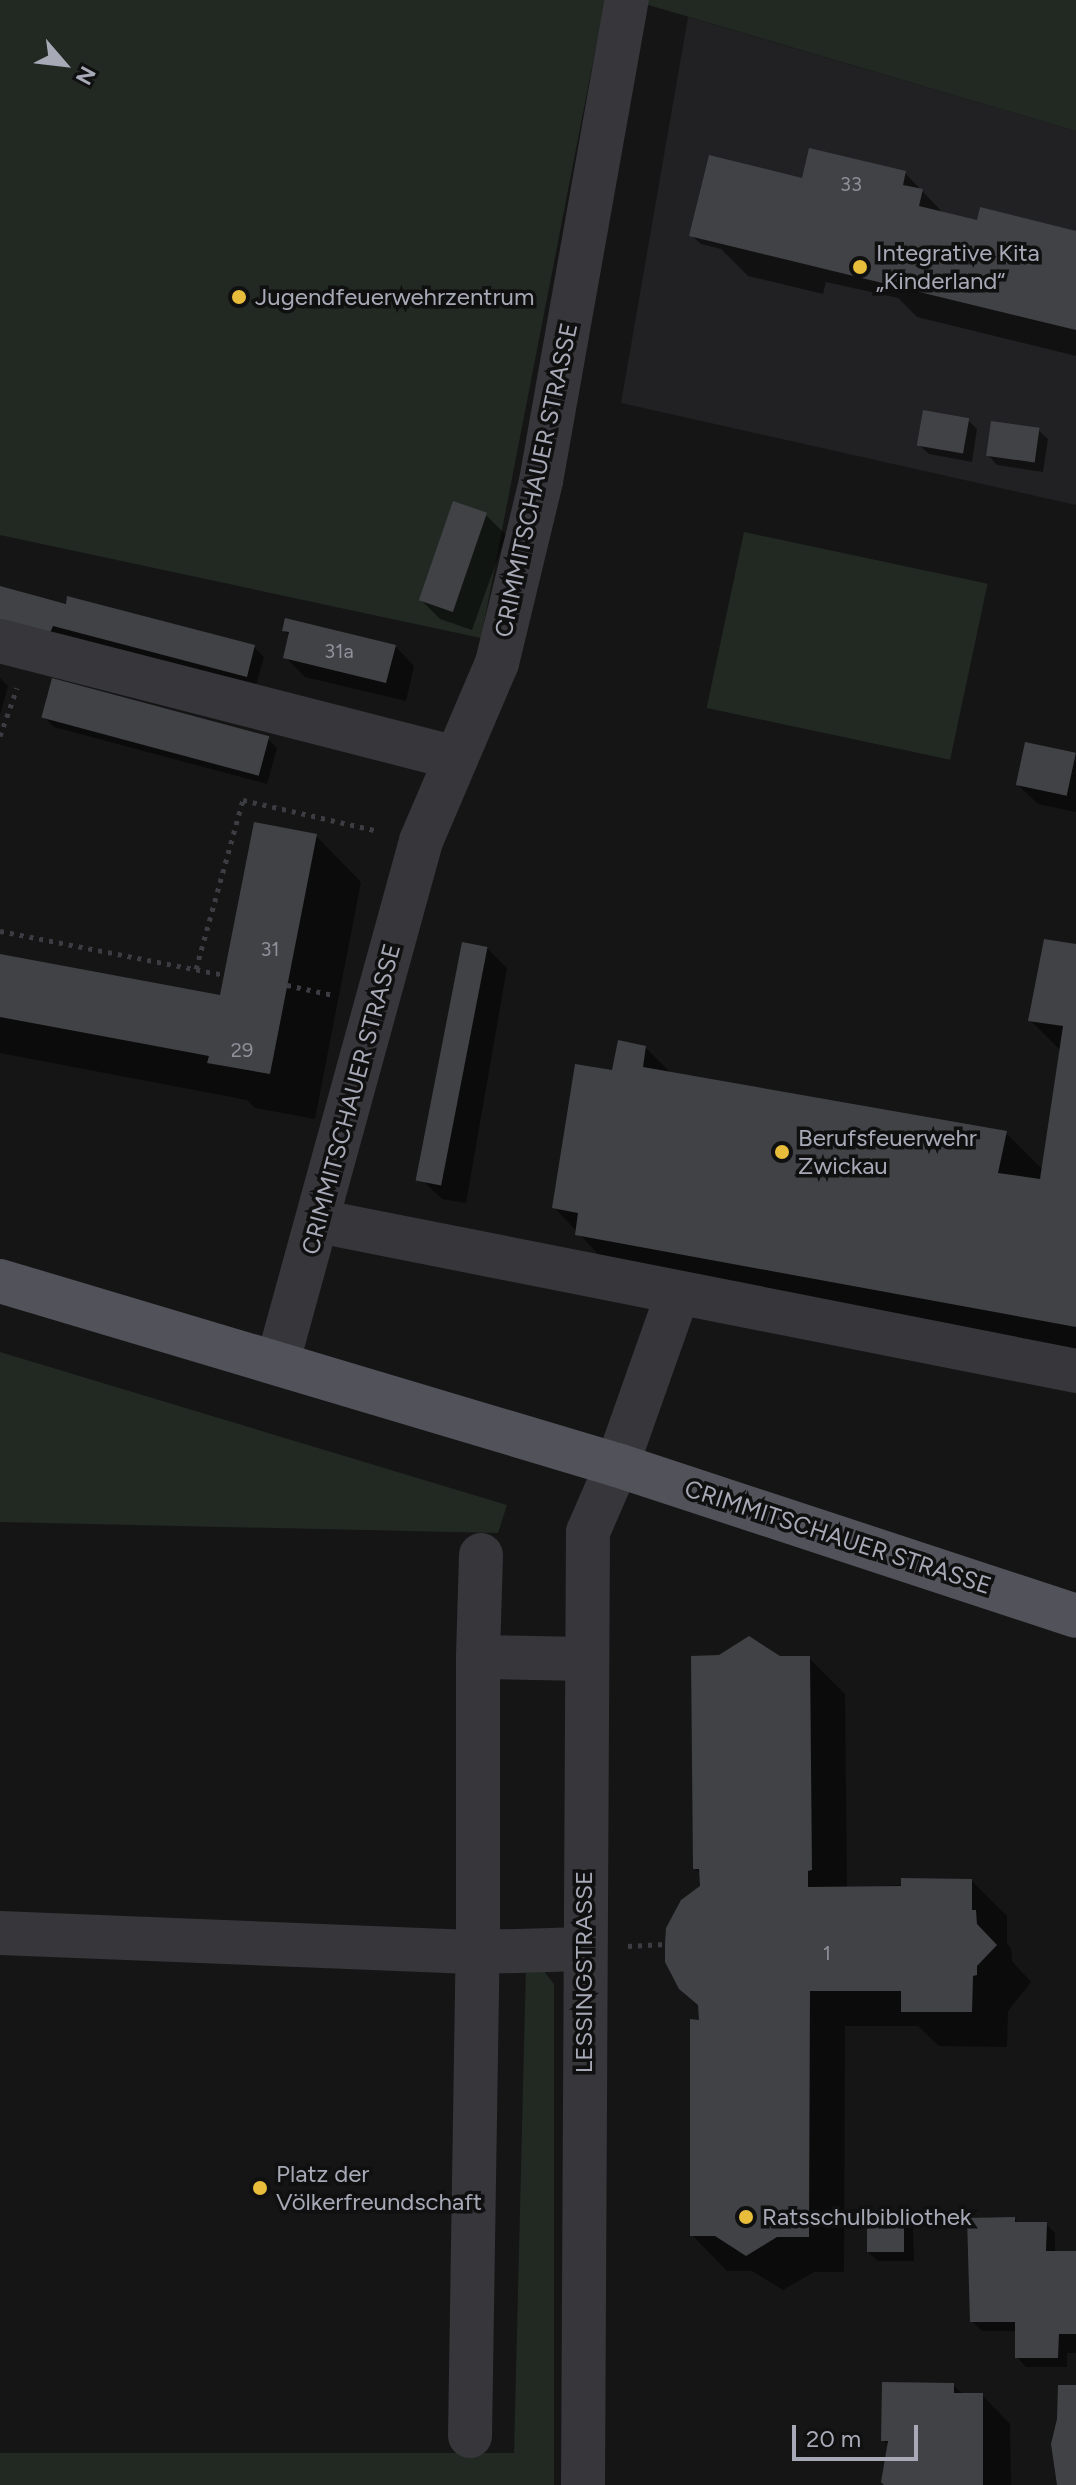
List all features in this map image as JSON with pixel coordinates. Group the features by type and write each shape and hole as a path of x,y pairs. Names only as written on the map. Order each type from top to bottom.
{"main road":[{"name":"CRIMMITSCHAUER STRASSE","path":"0,1281 278,1361 617,1465 1076,1616"}],"street":[{"name":"CRIMMITSCHAUER STRASSE","path":"278,1361 421,841 497,663 541,481 627,0"},
{"path":"0,641 456,758"},
{"path":"318,1221 1076,1371"},
{"name":"LESSINGSTRASSE","path":"583,2485 583,1949 588,1532 617,1465 678,1293"},
{"path":"470,2436 481,1555"},
{"path":"478,1657 585,1659"},
{"path":"0,1933 478,1952 583,1949"}],"path":[{"path":"196,969 243,800 421,841"},
{"path":"0,931 224,975"}],"shaded area":[{"name":"Jugendfeuerwehrzentrum","path":"0,0 605,0 481,638 0,535"},
{"path":"1076,0 1076,131 638,2"},
{"name":"Integrative Kita „Kinderland“","path":"688,17 1076,131 1076,505 621,403"},
{"path":"744,532 988,584 950,760 707,708"},
{"path":"0,1352 507,1505 498,1533 0,1522"},
{"path":"526,1965 543,1970 554,1984 554,2485 0,2485 0,2453 514,2453"}],"building":[{"path":"809,148 906,171 903,185 923,189 919,206 977,220 980,207 1076,231 1076,330 689,236 709,155 802,178"},
{"path":"923,410 969,418 963,454 917,445"},
{"path":"991,421 1040,428 1035,462 986,456"},
{"path":"453,501 487,513 453,612 419,600"},
{"path":"0,586 66,604 67,596 255,645 247,677 53,626 50,633 0,620"},
{"path":"285,618 396,645 386,683 283,658 289,632 282,631"},
{"path":"52,678 269,736 259,776 41,718"},
{"path":"1025,742 1076,753 1067,796 1016,785"},
{"path":"254,822 317,834 270,1074 207,1063 209,1056 0,1017 0,954 220,995"},
{"name":"Berufsfeuerwehr Zwickau","path":"1044,939 1076,944 1076,1327 575,1235 578,1213 552,1208 575,1064 612,1070 618,1040 646,1046 643,1067 1007,1131 998,1173 1040,1179 1063,1026 1028,1021"},
{"path":"462,942 488,947 441,1185 416,1181"},
{"path":"749,1636 780,1656 810,1656 812,1870 808,1871 808,1887 901,1886 901,1878 972,1879 972,1910 976,1910 977,1924 997,1945 977,1966 977,1975 973,1976 972,2012 901,2012 901,1991 810,1991 809,2237 777,2237 746,2256 715,2236 690,2236 690,2019 699,2020 698,2005 679,1989 665,1962 665,1944 666,1928 681,1900 700,1886 699,1869 693,1869 691,1656 719,1655"},
{"path":"867,2214 904,2214 904,2252 867,2252"},
{"path":"1015,2217 1015,2222 1047,2222 1046,2251 1076,2251 1076,2334 1059,2334 1058,2358 1015,2358 1015,2322 970,2322 967,2218"},
{"path":"882,2382 954,2383 954,2393 983,2393 983,2485 884,2485 881,2482 888,2441 881,2441"},
{"path":"1058,2385 1076,2385 1076,2485 1057,2485 1051,2444 1057,2419"}],"place":[{"name":"Integrative Kita „Kinderland“","path":"860,267"},
{"name":"Jugendfeuerwehrzentrum","path":"239,297"},
{"name":"Berufsfeuerwehr Zwickau","path":"782,1152"},
{"name":"Platz der Völkerfreundschaft","path":"260,2188"},
{"name":"Ratsschulbibliothek","path":"746,2217"}]}
